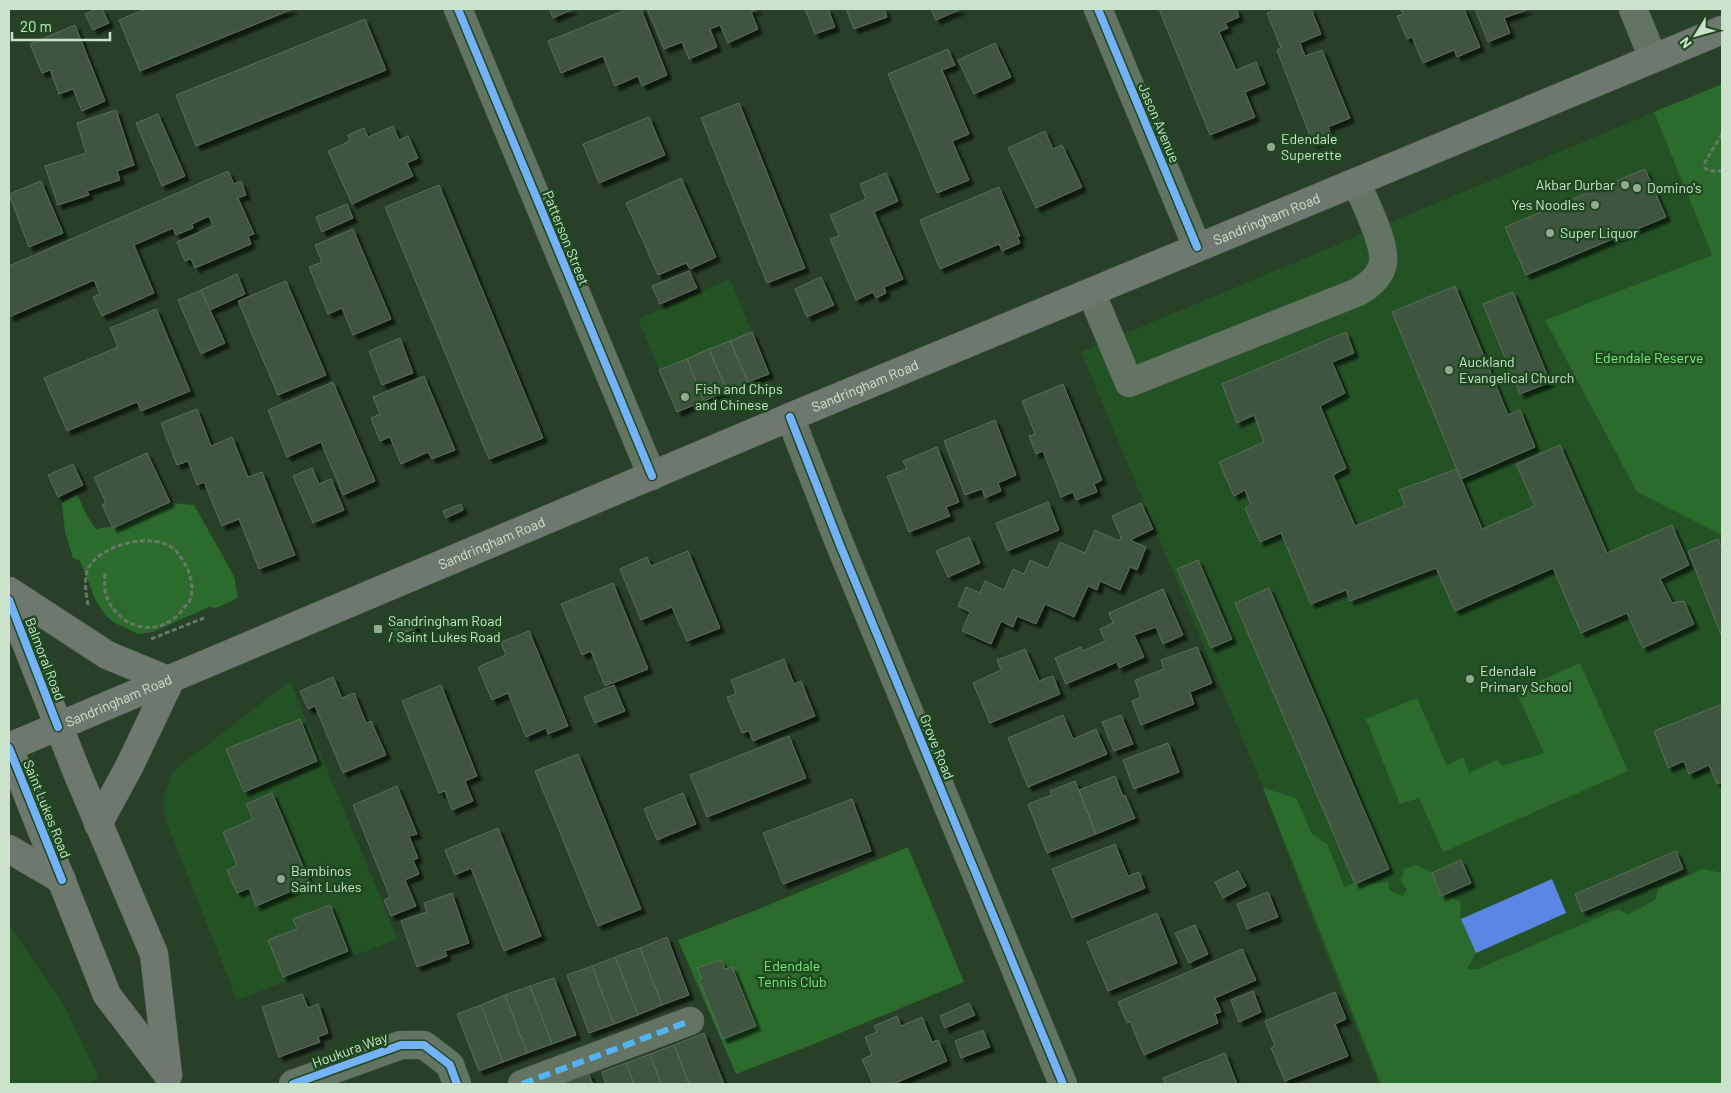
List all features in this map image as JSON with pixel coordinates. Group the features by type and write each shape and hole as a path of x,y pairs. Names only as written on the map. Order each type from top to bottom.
{"main road":[{"name":"Sandringham Road","path":"9,748 790,417 1722,30"},
{"path":"9,591 107,655 170,681 130,765 98,824"},
{"name":"Balmoral Road","path":"9,600 58,727"},
{"name":"Saint Lukes Road","path":"58,727 154,954 170,1080"},
{"name":"Saint Lukes Road","path":"9,748 107,995 170,1080"},
{"path":"9,849 62,880"}],"street":[{"name":"Patterson Street","path":"458,9 652,476"},
{"name":"Jason Avenue","path":"1098,9 1197,248"},
{"path":"1633,9 1653,58"},
{"path":"1091,292 1129,383 1358,292 1372,282 1382,267 1383,252 1356,182"},
{"name":"Grove Road","path":"790,417 840,545 1063,1084"},
{"path":"522,1084 690,1021"},
{"name":"Houkura Way","path":"293,1084 401,1044 424,1045 450,1066 457,1084"}],"path":[{"path":"1722,134 1705,162 1705,168 1709,171 1722,171"},
{"path":"92,611 88,604 85,587 88,568 96,558 106,552 140,540 159,541 175,550 189,569 192,586 190,601 169,623 152,628 143,628 123,620 111,608 106,597 105,573"},
{"path":"143,637 152,639 204,618"}],"shaded area":[{"name":"Edendale Primary School","path":"1654,112 1712,255 1545,320 1637,492 1722,535 1722,1084 1379,1084 1321,941 1263,788 1081,352"},
{"path":"730,279 769,374 677,412 638,319"},
{"name":"Bambinos Saint Lukes","path":"290,681 398,939 237,1000 165,819 163,800 173,771"},
{"path":"9,925 64,1005 99,1078 85,1084 9,1084"}],"green space":[{"name":"Edendale Reserve","path":"1722,84 1722,535 1637,492 1545,320 1712,255 1654,112"},
{"path":"77,494 87,516 96,529 122,525 171,503 194,505 234,576 238,598 216,608 209,607 153,632 138,634 115,623 106,616 96,601 80,561 73,558 65,532 62,503"},
{"path":"1580,663 1628,771 1443,852 1419,798 1400,804 1366,719 1417,698 1447,766 1463,757 1469,773 1497,760 1502,766 1544,753 1516,691"},
{"path":"1263,788 1296,798 1312,834 1328,845 1344,887 1358,882 1373,884 1388,882 1389,890 1403,896 1407,889 1401,882 1404,869 1416,865 1432,873 1446,894 1460,902 1461,919 1476,953 1467,969 1478,969 1618,909 1627,915 1655,900 1659,888 1703,869 1722,873 1722,1084 1381,1084"},
{"name":"Edendale Tennis Club","path":"908,847 964,982 736,1074 678,940 754,911"}],"water":[{"path":"1552,879 1566,913 1476,953 1461,919"}],"building":[{"path":"102,9 109,23 93,30 85,14"},
{"path":"146,9 293,9 140,71 119,20"},
{"path":"549,9 573,9 553,18"},
{"path":"628,9 641,9 667,75 642,86 638,76 615,86 603,56 561,73 548,41"},
{"path":"647,9 758,9 751,12 758,29 728,43 720,25 710,29 717,47 689,59 682,42 664,49"},
{"path":"805,9 828,9 835,27 815,34"},
{"path":"846,9 884,9 887,17 854,29"},
{"path":"931,9 961,9 936,20"},
{"path":"1159,9 1236,9 1239,17 1225,23 1228,28 1219,32 1236,70 1256,62 1265,84 1245,92 1255,117 1210,135"},
{"path":"1272,9 1311,9 1321,34 1300,43 1305,56 1322,50 1350,118 1328,127 1332,136 1313,144 1277,50 1281,48 1267,13 1272,11"},
{"path":"1400,9 1464,9 1480,47 1457,57 1454,50 1423,63 1412,37 1407,39 1397,16 1403,14"},
{"path":"1475,9 1529,9 1504,18 1510,33 1488,42"},
{"path":"365,19 386,70 196,146 176,95"},
{"path":"75,25 105,101 82,111 73,89 59,94 50,70 42,73 30,44"},
{"path":"995,43 1011,77 974,94 958,60"},
{"path":"948,49 955,65 942,70 969,134 952,141 969,180 937,193 888,74"},
{"path":"739,103 805,268 767,283 701,118"},
{"path":"116,110 134,165 117,171 120,180 87,191 89,195 58,205 45,166 86,153 77,123"},
{"path":"158,114 185,176 162,186 136,123"},
{"path":"649,117 665,155 599,183 583,144"},
{"path":"393,126 399,140 408,136 418,158 407,163 413,176 352,204 328,151 350,141 348,135 364,128 368,137"},
{"path":"1045,131 1053,149 1062,145 1082,187 1036,208 1008,148"},
{"path":"1645,169 1666,217 1526,275 1505,227"},
{"path":"228,171 234,184 241,181 246,195 238,198 254,234 248,236 251,244 195,268 191,259 185,261 177,242 213,226 209,216 192,224 193,228 176,235 173,228 134,245 154,293 102,316 93,297 100,294 94,280 9,317 9,266"},
{"path":"886,173 898,201 874,212 903,279 884,287 886,293 876,298 873,292 856,300 830,239 839,236 830,215 866,199 860,184"},
{"path":"681,178 716,257 690,269 686,263 658,275 626,203"},
{"path":"41,181 63,233 29,247 9,194"},
{"path":"439,185 543,438 489,459 385,207"},
{"path":"999,187 1020,236 1017,236 1020,243 1002,251 999,244 940,269 920,220"},
{"path":"347,204 353,218 322,232 316,217"},
{"path":"353,229 391,319 353,335 342,308 328,314 309,267 322,262 315,245"},
{"path":"689,271 697,288 660,304 652,286"},
{"path":"237,274 245,294 210,310 201,290"},
{"path":"821,277 834,305 807,317 795,289"},
{"path":"286,281 326,375 278,395 238,301"},
{"path":"1455,286 1508,415 1520,410 1535,447 1461,479 1392,312"},
{"path":"201,290 225,343 201,354 178,300"},
{"path":"1513,292 1550,382 1520,394 1483,304"},
{"path":"156,309 190,391 141,411 137,402 67,431 44,378 118,347 110,328"},
{"path":"752,332 769,374 748,382 730,341"},
{"path":"1346,332 1354,353 1332,362 1345,393 1320,406 1346,468 1333,475 1355,526 1405,506 1399,490 1457,469 1482,529 1535,506 1516,464 1560,445 1607,553 1672,525 1689,565 1660,579 1672,603 1684,601 1694,624 1643,648 1627,613 1581,633 1553,568 1455,611 1436,568 1350,601 1346,590 1311,604 1281,533 1260,542 1245,508 1251,505 1245,490 1234,496 1219,462 1264,442 1254,415 1237,423 1222,384"},
{"path":"400,338 413,373 382,385 369,351"},
{"path":"730,341 748,382 727,391 709,349"},
{"path":"709,349 727,391 704,401 687,359"},
{"path":"687,359 704,401 677,412 659,370"},
{"path":"424,376 455,450 432,459 428,452 401,464 390,437 380,441 371,418 380,414 373,397"},
{"path":"333,382 375,481 343,495 321,442 287,457 268,410"},
{"path":"1063,384 1102,480 1094,484 1097,492 1076,500 1073,492 1061,497 1043,451 1036,454 1029,436 1035,434 1022,401"},
{"path":"197,409 211,446 232,437 248,477 262,472 295,555 259,569 239,519 222,526 204,482 197,485 188,461 177,465 161,423"},
{"path":"995,420 1016,475 998,483 1001,491 985,498 982,489 965,495 944,441"},
{"path":"937,447 959,502 946,507 950,516 909,532 887,476 907,469 903,461"},
{"path":"147,453 170,502 113,528 102,505 106,503 94,477"},
{"path":"73,464 83,485 58,497 48,475"},
{"path":"312,468 319,484 331,479 344,510 313,523 293,476"},
{"path":"1048,502 1059,530 1007,551 996,523"},
{"path":"1141,503 1153,529 1130,540 1146,547 1137,570 1130,567 1120,590 1100,581 1097,590 1088,586 1074,617 1045,604 1036,624 1017,616 1013,627 1001,621 991,644 962,631 970,612 958,606 966,587 980,593 985,581 1004,590 1013,569 1024,574 1030,560 1048,568 1060,542 1085,553 1095,530 1119,541 1121,537 1112,516"},
{"path":"461,504 463,510 446,518 443,511"},
{"path":"969,537 980,563 948,577 936,551"},
{"path":"1718,539 1722,549 1722,637 1688,551"},
{"path":"688,551 720,628 687,641 672,607 641,620 620,569 647,557 651,566"},
{"path":"1198,560 1232,639 1211,648 1177,569"},
{"path":"613,583 648,669 605,686 591,651 582,655 561,604"},
{"path":"1269,588 1389,869 1355,884 1235,603"},
{"path":"1163,589 1183,635 1163,644 1156,627 1134,635 1144,657 1119,668 1117,662 1066,684 1055,658 1081,647 1083,651 1105,641 1100,629 1113,623 1109,613"},
{"path":"414,622 416,628 394,637 391,630"},
{"path":"529,631 568,726 548,734 546,728 526,737 508,693 492,700 478,667 506,655 501,642"},
{"path":"1197,647 1212,683 1190,692 1194,704 1141,725 1132,701 1141,697 1135,680 1164,669 1161,660"},
{"path":"1025,649 1039,681 1053,676 1060,694 990,723 973,683 1001,670 997,660"},
{"path":"784,659 794,684 801,681 815,716 753,741 749,731 742,733 727,697 736,694 731,680"},
{"path":"333,677 342,698 354,693 366,723 371,721 386,755 343,773 315,706 308,709 300,691"},
{"path":"441,685 477,776 465,781 473,801 452,810 445,791 439,793 402,701"},
{"path":"614,685 625,711 595,723 584,697"},
{"path":"1722,704 1722,782 1717,784 1709,765 1689,774 1684,761 1668,768 1654,731"},
{"path":"1063,715 1073,739 1096,729 1107,754 1028,787 1008,738"},
{"path":"1121,715 1133,744 1114,751 1102,722"},
{"path":"300,719 317,761 244,792 226,749"},
{"path":"789,736 806,778 707,817 690,775"},
{"path":"1168,743 1179,772 1134,789 1123,760"},
{"path":"578,754 641,909 598,926 535,771"},
{"path":"1115,776 1135,818 1096,834 1079,790"},
{"path":"1075,781 1096,834 1047,853 1028,804 1052,795 1050,791"},
{"path":"397,786 417,834 409,836 418,858 413,860 419,874 405,880 416,906 391,916 384,900 390,897 353,805"},
{"path":"272,793 310,883 256,906 249,888 237,893 227,870 237,865 223,832 253,819 246,804"},
{"path":"683,793 696,824 657,840 644,809"},
{"path":"852,799 871,851 783,884 763,833"},
{"path":"498,828 541,936 504,951 471,868 455,875 445,850"},
{"path":"1115,844 1128,876 1139,872 1145,888 1072,918 1052,869"},
{"path":"1676,851 1683,869 1582,912 1575,894"},
{"path":"1461,860 1471,883 1441,896 1432,873"},
{"path":"1238,871 1246,886 1223,898 1215,882"},
{"path":"1268,892 1278,917 1247,929 1237,904"},
{"path":"452,893 469,943 445,951 447,956 417,967 401,921 427,912 424,903"},
{"path":"330,905 348,951 283,977 268,940 297,929 293,919"},
{"path":"1157,913 1177,963 1108,991 1087,942"},
{"path":"1195,925 1208,954 1189,963 1175,933"},
{"path":"667,937 689,995 662,1005 640,948"},
{"path":"640,948 662,1005 638,1015 615,957"},
{"path":"1242,949 1256,980 1215,998 1221,1012 1215,1014 1218,1023 1144,1055 1130,1022 1127,1023 1118,1002"},
{"path":"615,957 638,1015 614,1024 592,966"},
{"path":"721,960 725,969 732,967 756,1026 723,1039 699,980 702,979 697,968"},
{"path":"592,966 614,1024 589,1033 567,975"},
{"path":"554,978 576,1035 552,1044 530,986"},
{"path":"530,986 552,1044 527,1053 505,995"},
{"path":"1253,991 1261,1012 1239,1022 1231,1000"},
{"path":"1335,992 1346,1019 1335,1024 1348,1056 1285,1081 1271,1048 1275,1046 1265,1021"},
{"path":"302,994 308,1008 318,1004 328,1033 318,1037 320,1042 279,1057 262,1007"},
{"path":"505,995 527,1053 503,1062 481,1005"},
{"path":"969,1003 975,1015 945,1028 940,1016"},
{"path":"481,1005 503,1062 479,1071 457,1014"},
{"path":"897,1016 901,1026 922,1017 932,1042 938,1040 947,1061 893,1084 873,1084 862,1059 872,1055 865,1037 877,1032 874,1026"},
{"path":"983,1030 990,1047 961,1058 955,1041"},
{"path":"704,1033 724,1084 689,1084 674,1045"},
{"path":"674,1045 689,1084 661,1084 650,1054"},
{"path":"1225,1053 1237,1084 1165,1084 1163,1078"},
{"path":"650,1054 661,1084 634,1084 626,1063"},
{"path":"626,1063 634,1084 606,1084 602,1072"},
{"path":"588,1073 593,1084 565,1084 564,1082"}],"marked path":[{"path":"522,1084 690,1021"}],"cycle path":[{"path":"458,9 652,476"},
{"path":"1098,9 1197,247"},
{"path":"790,417 840,545 1063,1084"},
{"path":"9,600 58,727"},
{"path":"9,748 62,880"},
{"path":"293,1084 401,1045 424,1045 450,1065 457,1084"}],"place":[{"name":"Edendale Superette","path":"1271,147"},
{"name":"Akbar Durbar","path":"1625,185"},
{"name":"Domino's","path":"1637,188"},
{"name":"Yes Noodles","path":"1595,205"},
{"name":"Super Liquor","path":"1550,233"},
{"name":"Auckland Evangelical Church","path":"1449,370"},
{"name":"Fish and Chips and Chinese","path":"685,397"},
{"name":"Sandringham Road / Saint Lukes Road","path":"378,629"},
{"name":"Edendale Primary School","path":"1470,679"},
{"name":"Bambinos Saint Lukes","path":"281,879"}]}
